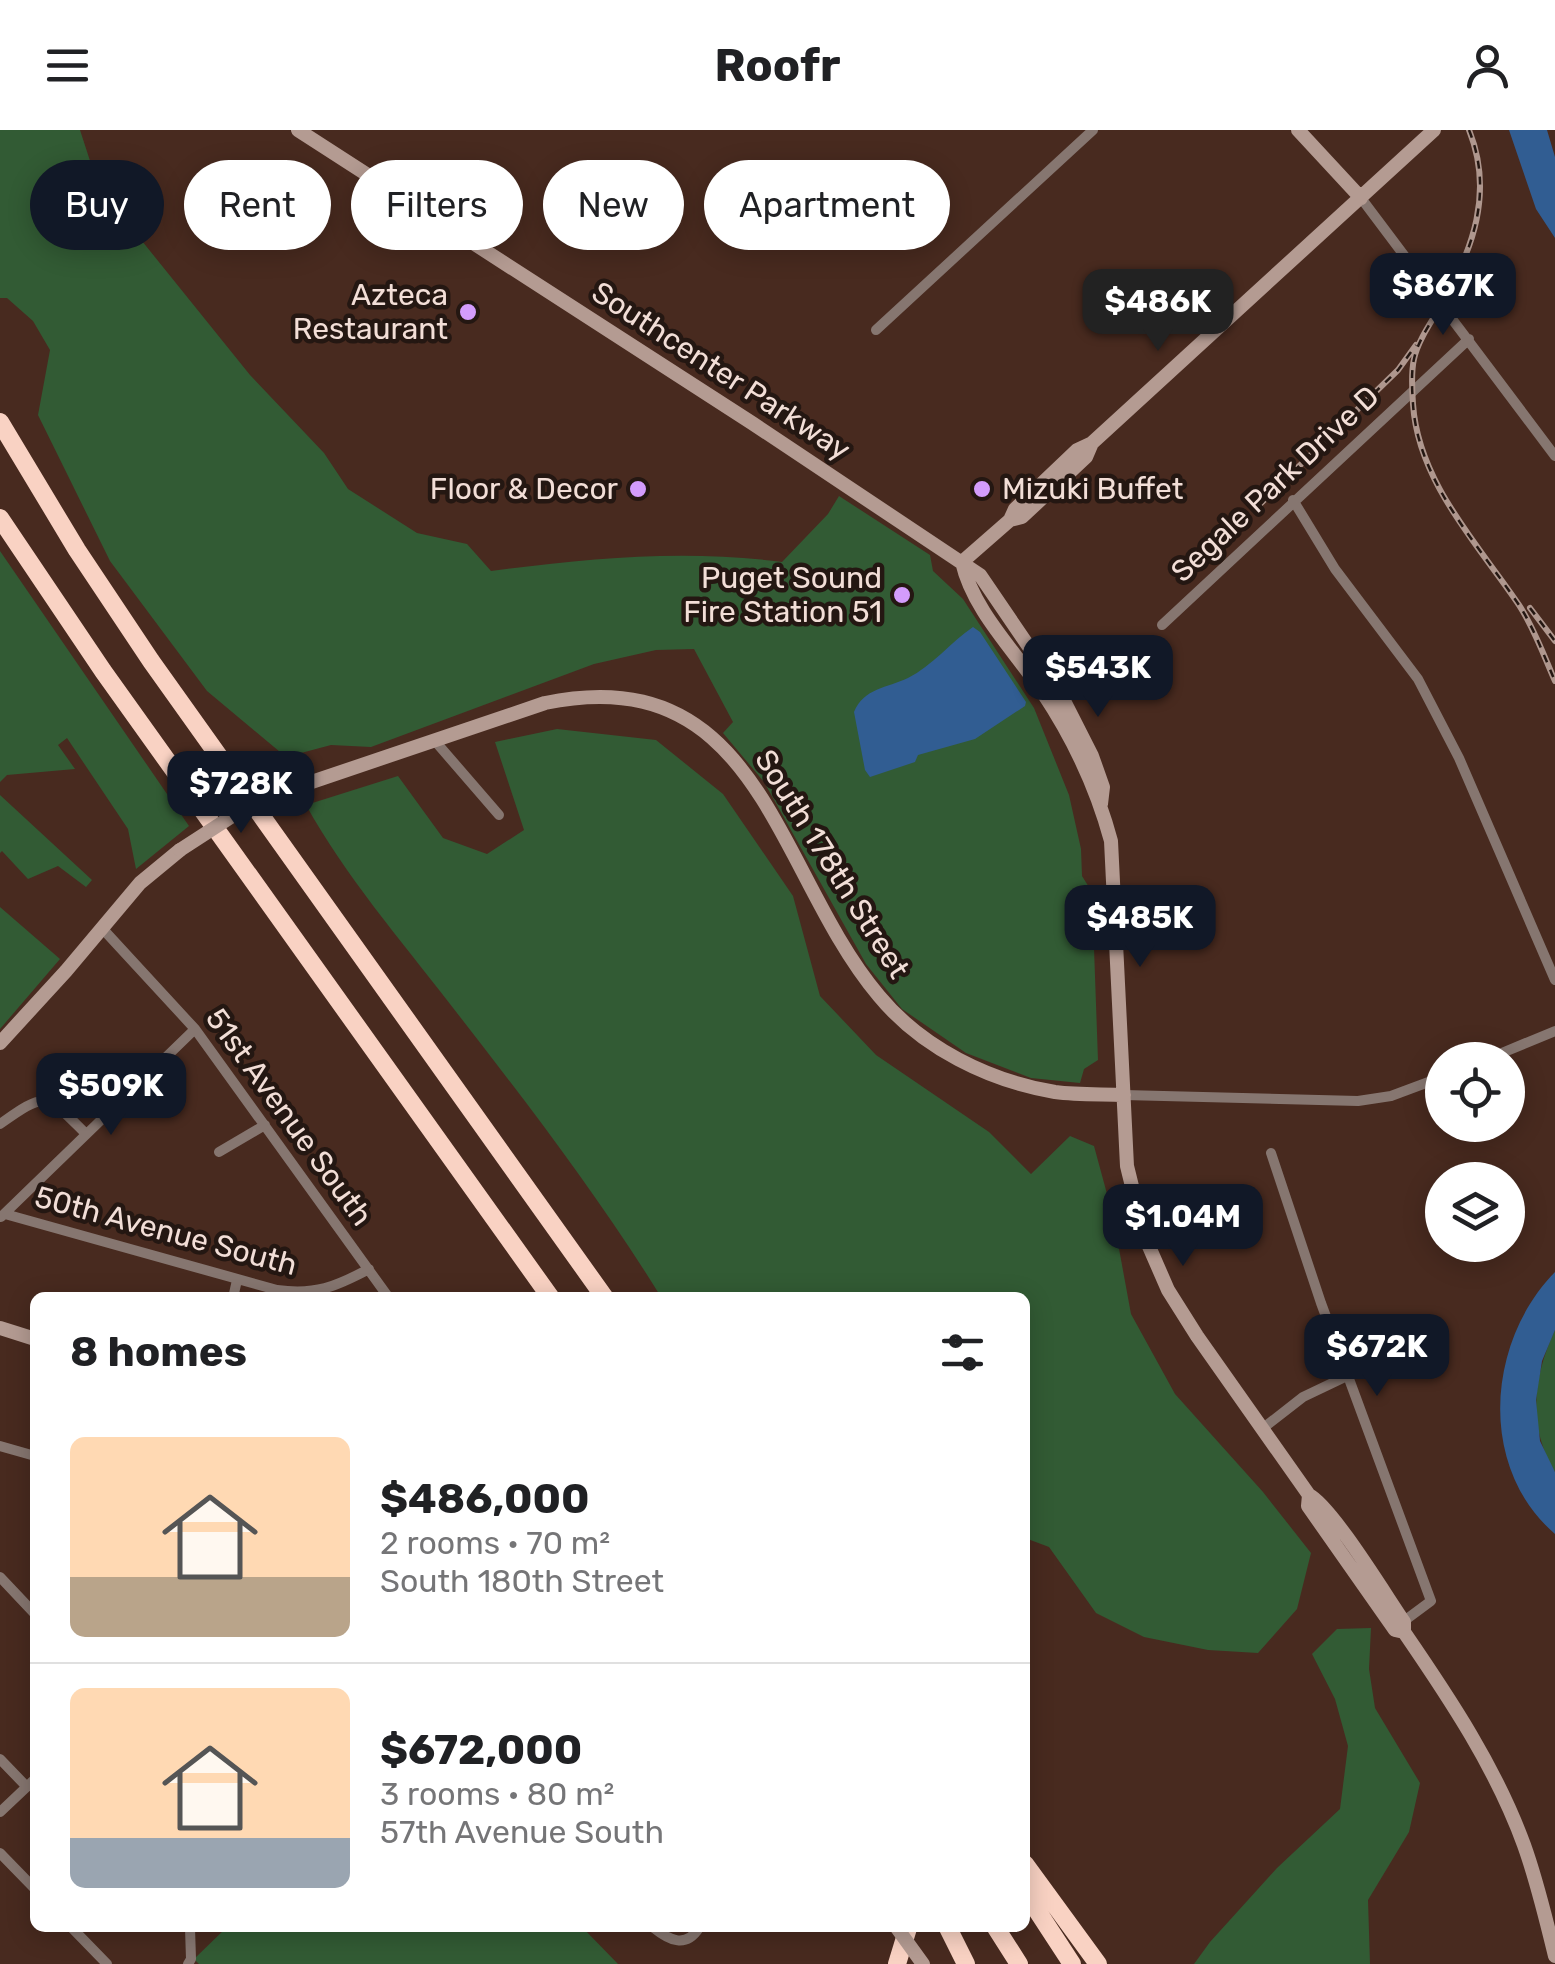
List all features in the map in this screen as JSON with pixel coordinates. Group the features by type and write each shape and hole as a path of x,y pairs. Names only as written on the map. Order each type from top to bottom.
{"highway":[{"path":"0,422 77,550 151,661 601,1292"},
{"path":"0,518 114,686 548,1292"},
{"path":"1030,1871 1098,1964"},
{"path":"1030,1900 1072,1964"},
{"path":"897,1964 907,1932"},
{"path":"950,1932 966,1964"},
{"path":"999,1932 1019,1964"}],"main road":[{"name":"Southcenter Parkway","path":"298,130 752,423 980,576 1059,691 1103,787 1101,804 1111,841 1128,1166 1144,1235 1178,1305 1309,1495 1308,1506 1396,1630 1404,1627 1462,1720 1491,1771 1524,1845 1555,1956"},
{"path":"1298,130 1360,198"},
{"path":"962,562 1010,520 1022,517 1086,458 1092,443 1434,130"},
{"name":"South 178th Street","path":"0,1043 140,883 180,850 234,815 285,791 545,703 584,695 631,699 664,709 702,729 732,756 760,791 850,956 879,997 914,1030 956,1058 1007,1082 1058,1092 1124,1095"},
{"path":"0,1328 30,1337"},
{"path":"900,1932 924,1964"}],"street":[{"path":"876,330 1093,130"},
{"path":"1360,198 1555,456"},
{"name":"Segale Park Drive D","path":"1162,625 1469,339"},
{"path":"1293,500 1334,569 1418,679 1458,758 1555,980"},
{"path":"435,741 499,814"},
{"name":"51st Avenue South","path":"101,927 196,1029 386,1292"},
{"path":"2,1216 196,1029"},
{"path":"1525,1043 1555,1031"},
{"path":"1124,1095 1358,1101 1391,1096 1425,1084"},
{"path":"0,1124 31,1102 42,1100 54,1102 86,1134"},
{"path":"219,1152 265,1125"},
{"path":"1271,1152 1347,1376 1431,1601 1404,1627"},
{"name":"50th Avenue South","path":"2,1216 289,1292"},
{"name":"50th Avenue South","path":"319,1292 369,1269"},
{"path":"233,1292 236,1280"},
{"path":"1262,1428 1303,1396 1347,1376"},
{"path":"0,1446 30,1455"},
{"path":"0,1577 30,1609"},
{"path":"0,1759 30,1782"},
{"path":"0,1812 30,1784"},
{"path":"0,1852 30,1884"},
{"path":"76,1932 107,1964"},
{"path":"188,1964 190,1932"},
{"path":"659,1932 682,1941 696,1932"}],"green space":[{"path":"0,130 80,130 90,160 30,160 30,250 149,250 250,375 324,453 348,489 417,533 467,544 491,571 636,557 709,556 782,562 828,514 839,496 930,555 933,571 963,599 1034,708 1069,795 1081,849 1082,876 1092,892 1098,1060 1084,1069 1080,1083 1031,1078 966,1053 902,1009 866,964 764,782 723,733 733,722 694,649 656,650 594,664 371,747 331,745 286,757 207,691 110,561 38,415 50,350 33,321 7,298 0,298"},
{"path":"0,551 189,826 136,869 128,829 67,738 58,745 75,769 7,775 0,782"},
{"path":"557,729 656,740 723,794 793,896 820,996 876,1055 989,1132 1031,1174 1070,1136 1094,1146 1113,1216 1131,1314 1175,1394 1263,1492 1311,1553 1297,1609 1258,1653 1208,1650 1144,1637 1096,1613 1049,1547 1030,1540 1030,1292 658,1292 586,1185 356,882 306,805 398,776 443,838 487,854 524,830 495,742"},
{"path":"0,795 92,880 86,887 58,866 28,879 0,853"},
{"path":"0,907 60,959 0,1029"},
{"path":"1555,1330 1555,1472 1540,1437 1536,1401 1542,1366"},
{"path":"1371,1628 1369,1669 1375,1708 1420,1783 1409,1832 1368,1900 1370,1964 1194,1964 1277,1868 1340,1809 1348,1746 1335,1699 1312,1654 1337,1629"},
{"path":"222,1932 587,1932 618,1964 199,1964 194,1959"}],"water":[{"path":"1509,130 1547,130 1555,157 1555,238 1536,209"},
{"path":"973,627 980,632 1025,706 975,739 918,755 915,762 870,777 865,770 854,712 858,704 870,693 917,673"},
{"path":"1555,1272 1555,1330 1542,1361 1536,1400 1540,1441 1555,1472 1555,1534 1530,1506 1513,1475 1503,1440 1500,1404 1515,1333 1532,1300"}],"railway":[{"path":"1469,130 1480,176 1480,198 1463,262 1416,352 1412,387 1417,433 1438,486 1524,614 1555,681"},
{"path":"1259,505 1398,370 1416,345"},
{"path":"1530,608 1555,641"}],"place":[{"name":"Azteca Restaurant","path":"468,312"},
{"name":"Floor & Decor","path":"638,489"},
{"name":"Mizuki Buffet","path":"982,489"},
{"name":"Puget Sound Fire Station 51","path":"902,595"}]}
